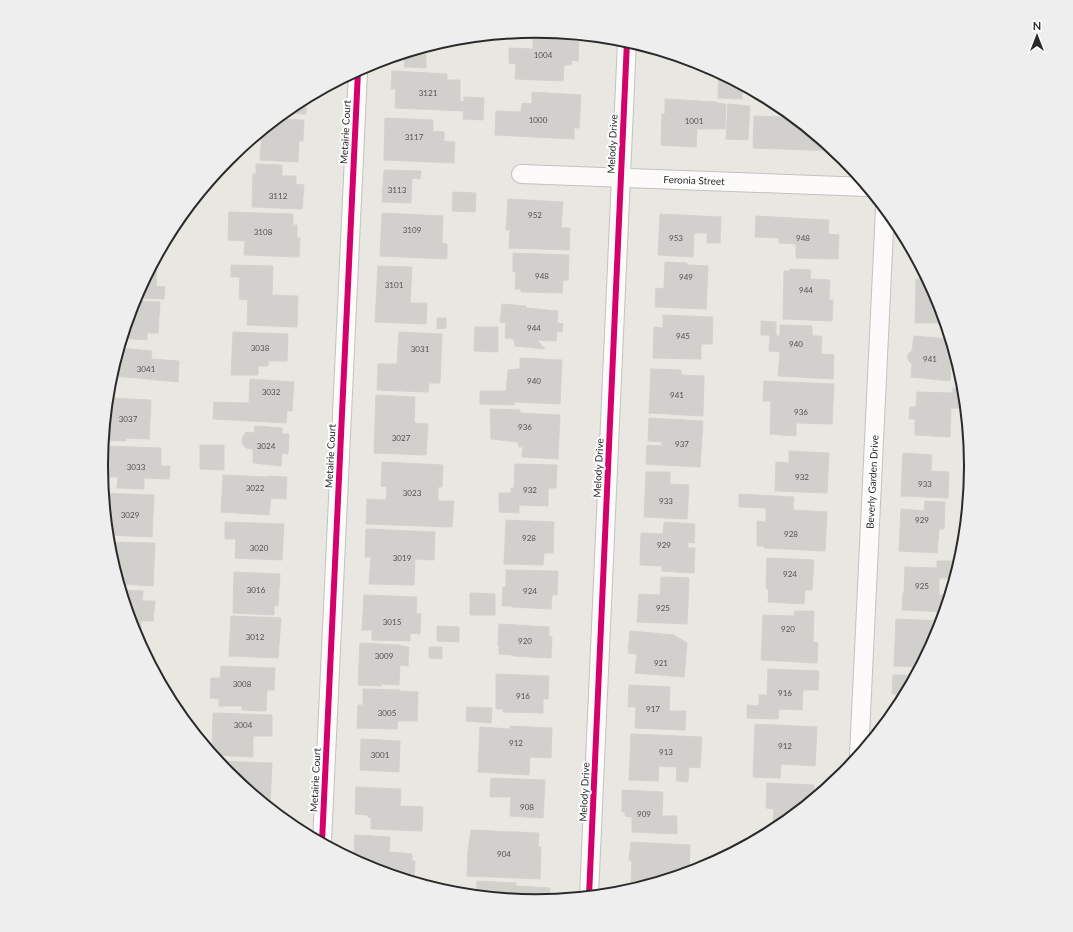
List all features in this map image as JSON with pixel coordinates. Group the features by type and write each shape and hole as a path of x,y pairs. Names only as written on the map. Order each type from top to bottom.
{"street":[{"name":"Melody Drive","path":"589,890 627,48"},
{"name":"Metairie Court","path":"322,837 358,77"},
{"name":"Feronia Street","path":"521,174 859,186"},
{"name":"Beverly Garden Drive","path":"859,746 885,217"}],"building":[{"path":"533,38 579,41 578,61 572,60 571,65 564,65 563,81 515,79 516,64 509,63 509,48 533,49"},
{"path":"426,53 426,68 404,67 405,59"},
{"path":"392,71 447,74 447,80 460,80 460,101 464,102 464,97 484,98 483,120 463,119 464,111 395,108 396,89 391,89"},
{"path":"719,79 742,91 742,99 718,98"},
{"path":"532,92 581,95 579,128 574,128 574,139 495,135 496,111 521,112 522,103 532,104"},
{"path":"665,99 717,102 726,104 725,129 697,129 696,147 661,145 662,114 665,114"},
{"path":"728,104 750,106 748,140 726,139"},
{"path":"306,106 306,114 294,113"},
{"path":"754,116 783,117 797,126 826,151 753,148"},
{"path":"385,118 433,120 433,131 444,132 444,141 455,142 454,163 384,160"},
{"path":"286,119 304,120 303,141 299,141 298,162 260,160 262,138"},
{"path":"256,164 282,165 282,176 296,176 296,184 304,185 302,209 252,207 253,174 256,174"},
{"path":"384,170 421,171 420,179 412,178 411,203 382,202"},
{"path":"453,192 476,193 475,212 452,211"},
{"path":"508,199 563,202 561,228 570,228 569,250 509,248 510,230 506,230"},
{"path":"229,212 293,214 293,225 297,225 297,238 300,238 299,257 244,255 245,241 228,240"},
{"path":"382,213 443,216 442,243 447,244 447,259 380,256"},
{"path":"660,214 721,217 720,243 707,243 707,233 694,233 693,257 658,255"},
{"path":"756,216 829,220 828,234 839,235 838,259 796,258 796,244 779,243 779,238 755,237"},
{"path":"513,253 569,255 568,280 563,280 562,293 521,292 521,289 515,289 516,272 513,272"},
{"path":"665,262 708,266 706,309 655,307 656,288 664,289"},
{"path":"231,265 273,266 272,295 298,296 297,327 247,325 248,300 239,299 240,277 231,277"},
{"path":"378,266 412,267 410,303 427,303 426,324 375,322"},
{"path":"790,269 811,270 810,279 830,280 829,300 833,300 832,321 783,319 784,271 790,271"},
{"path":"157,270 156,286 165,287 164,299 143,298"},
{"path":"916,279 921,279 940,323 915,323"},
{"path":"141,301 160,302 158,333 147,333 147,340 128,338"},
{"path":"502,304 558,311 557,323 563,324 562,332 557,331 556,341 537,340 545,349 515,346 514,339 505,338 506,323 500,322"},
{"path":"663,315 713,317 712,344 701,344 701,359 653,358 654,327 663,328"},
{"path":"437,318 446,318 446,328 437,329"},
{"path":"761,321 776,322 776,336 780,336 780,325 812,326 812,336 822,336 821,354 834,355 833,379 778,376 780,352 769,351 770,335 761,335"},
{"path":"475,327 498,327 498,352 474,351"},
{"path":"233,332 288,334 287,361 268,361 268,366 258,366 258,375 231,375"},
{"path":"399,332 442,334 440,383 429,383 428,392 377,390 378,364 397,364"},
{"path":"914,336 945,339 951,360 950,381 911,377 912,364 907,357 912,351"},
{"path":"125,348 152,351 151,359 179,361 178,382 118,376"},
{"path":"520,358 562,360 560,404 514,402 514,405 480,404 480,391 506,391 508,370 520,369"},
{"path":"651,369 681,370 681,375 704,376 703,416 649,413"},
{"path":"250,379 294,382 292,411 287,411 286,423 213,419 214,402 249,403"},
{"path":"764,381 834,384 832,424 796,423 796,436 770,434 771,401 763,401"},
{"path":"953,388 957,388 961,408 951,408 950,437 915,435 915,419 909,419 910,407 916,407 917,392 953,393"},
{"path":"376,395 415,397 414,423 428,424 426,455 374,453"},
{"path":"114,398 151,400 149,439 126,438 126,441 109,440"},
{"path":"490,409 520,410 520,413 560,415 558,459 522,457 523,447 519,447 518,442 491,439"},
{"path":"649,418 703,421 700,467 646,464 647,445 662,446 662,442 648,441"},
{"path":"255,426 282,428 282,434 289,434 288,454 282,453 281,466 253,463 253,449 246,448 242,443 246,432 254,433"},
{"path":"200,445 224,445 224,470 200,469"},
{"path":"109,446 161,448 161,466 170,466 169,479 144,478 144,489 117,488 118,477 108,477"},
{"path":"789,451 829,453 827,493 775,491 776,462 789,463"},
{"path":"903,453 932,455 931,471 949,472 948,498 901,496"},
{"path":"382,462 443,465 442,487 438,487 438,501 454,501 452,527 366,524 367,499 386,500 387,487 381,486"},
{"path":"515,464 557,465 556,488 548,488 548,506 519,505 519,513 499,512 499,493 511,493 511,488 514,488"},
{"path":"646,472 670,472 670,484 689,485 687,519 644,517"},
{"path":"223,475 287,477 286,499 271,498 269,515 221,512"},
{"path":"109,493 154,495 152,537 114,535"},
{"path":"739,494 794,497 793,510 827,512 825,551 764,548 764,546 757,546 757,521 766,522 766,508 739,507"},
{"path":"925,501 945,502 944,529 939,529 937,553 899,551 901,509 924,511"},
{"path":"506,520 554,522 553,553 544,553 543,565 504,564"},
{"path":"225,522 284,524 282,560 235,558 236,539 225,539"},
{"path":"664,522 695,524 694,543 688,542 688,548 695,548 694,573 662,571 662,566 640,565 641,533 663,534"},
{"path":"366,529 435,532 434,560 415,559 414,585 369,584 371,557 365,557"},
{"path":"116,542 155,543 153,586 125,584"},
{"path":"767,558 814,560 812,590 805,590 804,604 768,602 769,589 766,589"},
{"path":"937,561 953,561 950,578 939,578 939,595 945,595 939,612 902,610 905,567 937,568"},
{"path":"506,570 558,571 557,595 552,595 551,609 502,606 503,587 506,587"},
{"path":"234,572 280,574 278,606 274,605 274,615 233,613"},
{"path":"661,577 689,578 687,624 637,622 639,594 660,595"},
{"path":"127,590 143,591 142,601 155,601 153,621 141,621 141,630"},
{"path":"470,593 495,594 495,615 470,615"},
{"path":"364,595 417,597 416,613 421,614 420,634 410,633 410,641 372,640 372,630 362,630"},
{"path":"794,611 814,611 813,642 818,643 817,663 761,660 763,615 794,616"},
{"path":"231,616 281,618 278,658 229,656"},
{"path":"896,619 936,621 914,667 894,666"},
{"path":"499,624 549,627 549,636 552,637 551,658 499,654"},
{"path":"437,626 459,627 459,642 437,641"},
{"path":"630,631 674,635 687,643 684,677 635,673 637,654 628,653"},
{"path":"360,643 400,645 409,647 408,666 400,665 399,685 358,685"},
{"path":"429,647 442,647 442,659 429,658"},
{"path":"221,666 275,668 274,690 267,690 266,711 242,710 242,706 219,706 219,699 210,698 211,678 220,678"},
{"path":"768,669 819,671 818,690 803,690 802,710 779,709 778,719 747,718 747,705 759,706 759,695 767,695"},
{"path":"496,674 549,676 548,699 543,699 543,713 503,712 503,709 496,709"},
{"path":"893,675 910,675 896,698 896,694 892,694"},
{"path":"629,685 670,687 669,711 686,711 685,730 635,728 636,707 628,707"},
{"path":"363,689 418,692 417,721 398,721 397,729 357,728 358,705 363,705"},
{"path":"467,707 492,708 491,723 466,721"},
{"path":"213,713 272,715 272,736 253,736 253,757 222,755 212,745"},
{"path":"755,724 817,727 815,766 781,764 780,778 753,777"},
{"path":"510,726 552,728 551,758 530,757 529,775 478,772 480,727 510,729"},
{"path":"631,734 702,737 700,768 689,767 688,782 676,781 677,767 659,766 658,781 629,780"},
{"path":"361,739 400,741 399,772 360,770"},
{"path":"227,761 272,763 270,801 254,788"},
{"path":"491,778 545,780 543,818 510,816 511,797 490,797"},
{"path":"767,783 814,785 813,793 773,823 774,809 766,808"},
{"path":"356,787 401,789 400,806 423,807 422,831 371,829 371,818 368,817 368,815 355,814"},
{"path":"622,790 663,792 662,816 677,816 677,834 632,832 632,817 625,816 625,812 622,812"},
{"path":"471,830 539,833 538,847 541,847 540,879 467,876 468,850"},
{"path":"355,835 390,837 389,852 412,854 412,861 415,861 414,876 399,871 354,853"},
{"path":"631,842 690,845 689,865 647,879 631,882 632,861 629,861"},
{"path":"477,881 516,883 516,886 550,888 550,894 536,894 476,889"}],"cycle path":[{"path":"589,890 627,48"},
{"path":"322,837 358,77"}]}
